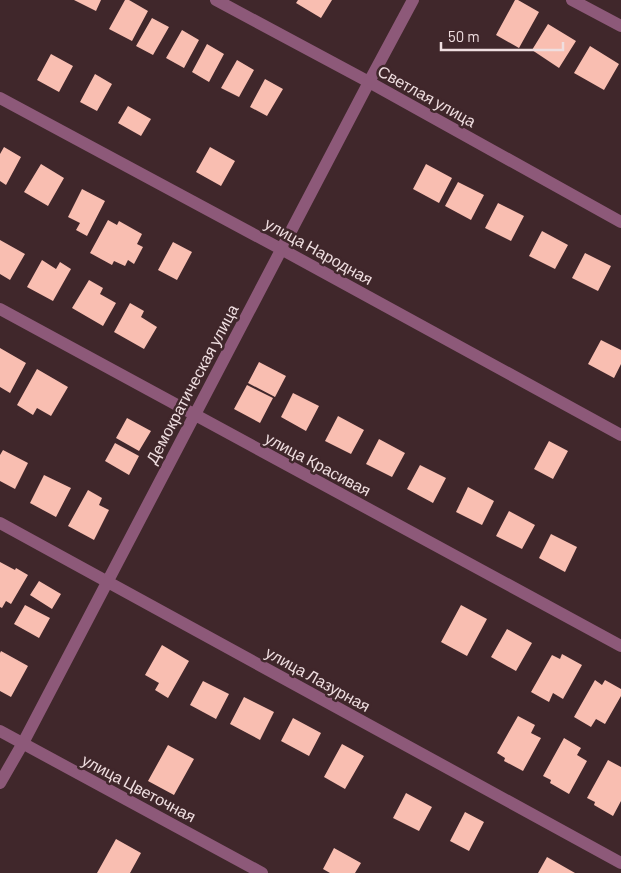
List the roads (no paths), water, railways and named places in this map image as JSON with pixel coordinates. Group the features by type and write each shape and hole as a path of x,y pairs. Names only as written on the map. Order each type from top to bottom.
{"street":[{"name":"Светлая улица","path":"216,0 369,82 621,222"},
{"name":"Демократическая улица","path":"0,783 23,744 413,0"},
{"path":"572,0 621,26"},
{"name":"улица Народная","path":"0,98 621,435"},
{"name":"улица Красивая","path":"0,309 621,646"},
{"name":"улица Лазурная","path":"0,523 621,864"},
{"name":"улица Цветочная","path":"0,731 262,873"}]}
